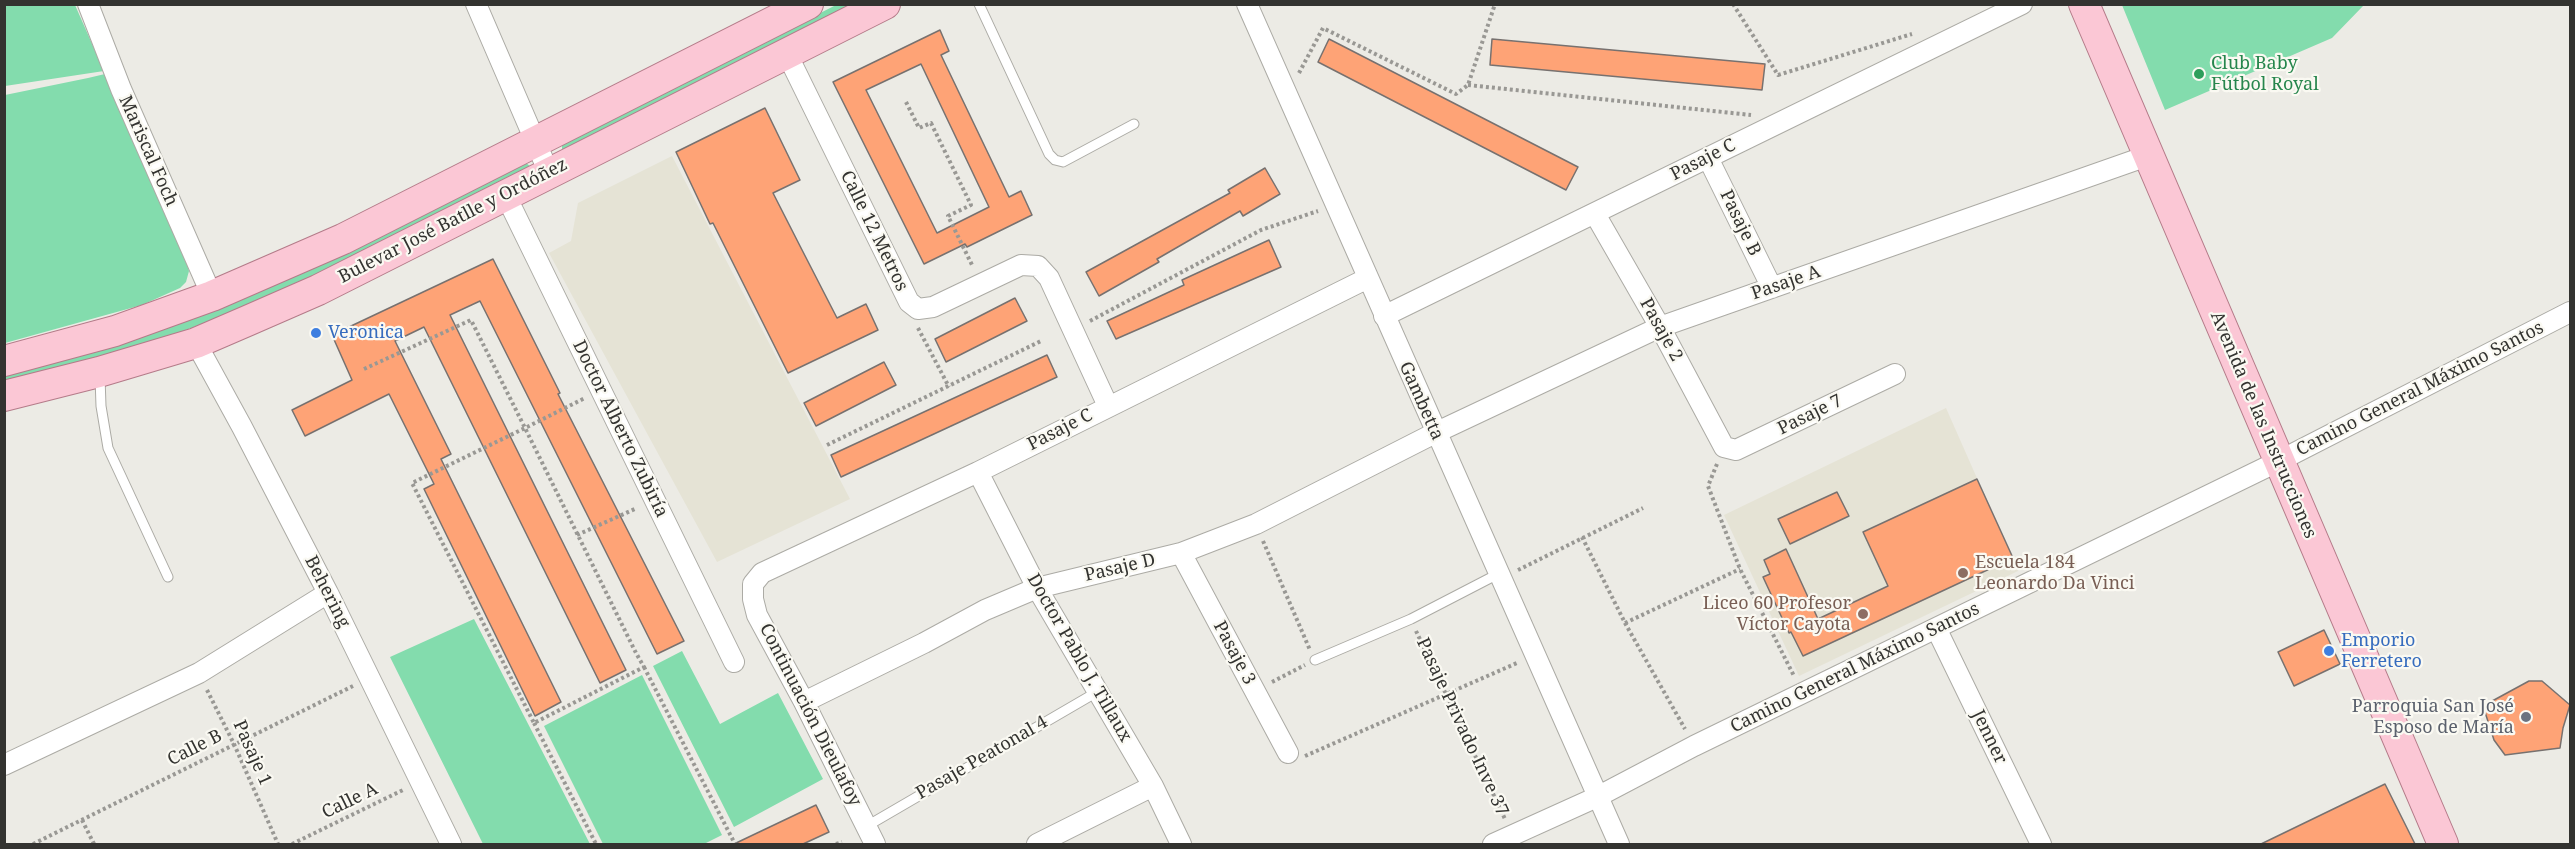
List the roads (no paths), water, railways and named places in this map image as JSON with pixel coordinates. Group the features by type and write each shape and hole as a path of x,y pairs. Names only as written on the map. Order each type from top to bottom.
{"main road":[{"name":"Bulevar José Batlle y Ordóñez","path":"4,361 115,331 212,296 343,239 808,4"},
{"name":"Bulevar José Batlle y Ordóñez","path":"4,396 99,372 196,343 318,290 885,4"},
{"name":"Avenida de las Instrucciones","path":"2084,4 2147,156 2443,844"}],"street":[{"name":"Mariscal Foch","path":"88,4 121,89 212,296"},
{"path":"476,4 549,173"},
{"name":"Gambetta","path":"1247,4 1435,433 1620,844"},
{"name":"Pasaje C","path":"1384,316 2022,4"},
{"name":"Calle 12 Metros","path":"787,54 909,302 918,309 933,307 1021,265 1038,266 1049,278 1108,406"},
{"name":"Pasaje A","path":"1435,433 1660,327 2147,156"},
{"name":"Pasaje B","path":"1708,158 1772,288"},
{"name":"Doctor Alberto Zubiría","path":"506,196 734,662"},
{"name":"Pasaje 2","path":"1595,214 1660,327 1724,447"},
{"name":"Pasaje C","path":"753,584 762,573 978,471 1368,278"},
{"name":"Camino General Máximo Santos","path":"1493,844 1597,797 1694,746 1937,630 2279,461 2571,312"},
{"name":"Behering","path":"196,343 328,593 451,844"},
{"name":"Pasaje 7","path":"1724,447 1736,450 1895,374"},
{"name":"Pasaje D","path":"804,702 985,610 1037,588 1182,554 1256,524 1435,433"},
{"name":"Doctor Pablo J. Tillaux","path":"978,471 1037,588 1153,786 1181,844"},
{"name":"Pasaje 3","path":"1182,554 1288,753"},
{"name":"Continuación Dieulafoy","path":"753,584 753,599 757,615 804,702 875,844"},
{"path":"4,765 199,673 328,593"},
{"name":"Jenner","path":"1937,630 2041,844"},
{"path":"1037,844 1153,786"}],"lane":[{"path":"979,4 1049,154 1055,160 1064,162 1134,124"},
{"path":"99,372 101,406 108,448 168,577"},
{"name":"Pasaje Privado Inve 37","path":"1315,660 1411,619 1500,576"},
{"name":"Pasaje Peatonal 4","path":"867,826 1097,692"}],"place":[{"name":"Club Baby Fútbol Royal","path":"2199,74"},
{"name":"Veronica","path":"316,333"},
{"name":"Escuela 184 Leonardo Da Vinci","path":"1963,573"},
{"name":"Liceo 60 Profesor Víctor Cayota","path":"1863,614"},
{"name":"Emporio Ferretero","path":"2329,651"},
{"name":"Parroquia San José Esposo de María","path":"2526,717"}]}
